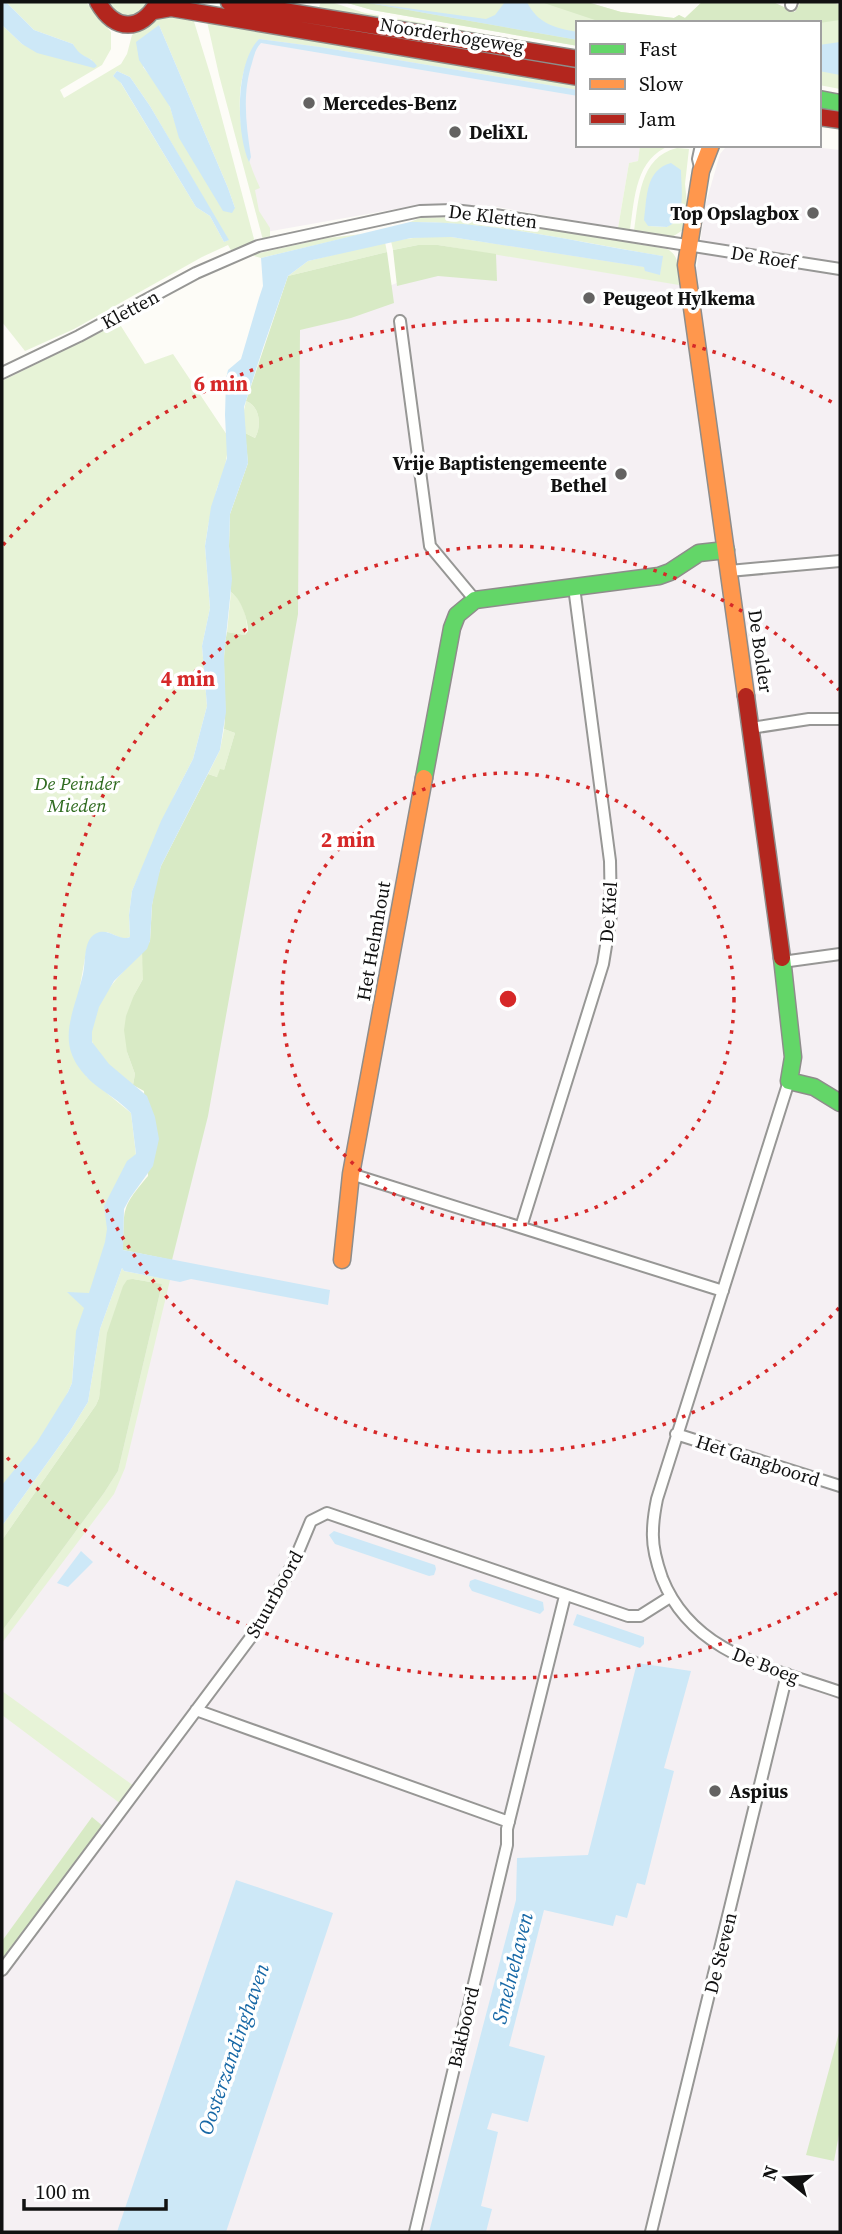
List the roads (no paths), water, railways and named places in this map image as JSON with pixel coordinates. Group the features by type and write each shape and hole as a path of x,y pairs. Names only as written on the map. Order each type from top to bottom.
{"street":[{"path":"97,2 108,18 124,25 140,23 156,6"},
{"name":"Noorderhogeweg","path":"229,2 576,59"},
{"name":"Noorderhogeweg","path":"156,6 576,77"},
{"path":"821,99 840,103"},
{"path":"821,117 840,120"},
{"name":"De Bolder","path":"701,147 698,159 701,171"},
{"name":"De Bolder","path":"710,147 701,171 686,265 792,1035 793,1057 789,1081"},
{"name":"De Kletten","path":"258,246 420,211 453,210 688,244"},
{"name":"De Roef","path":"688,244 840,269"},
{"name":"Kletten","path":"2,373 79,336 196,273 258,246"},
{"path":"400,321 430,546 474,600 659,576 699,553 726,550"},
{"path":"729,571 840,561"},
{"name":"De Kiel","path":"521,1227 603,964 611,915 610,862 574,587"},
{"name":"Het Helmhout","path":"342,1260 351,1174 452,628 457,615 474,600"},
{"path":"751,729 809,719 840,719"},
{"path":"782,962 840,954"},
{"path":"676,1434 789,1081 814,1087 840,1103"},
{"path":"351,1174 723,1291"},
{"name":"Het Gangboord","path":"676,1434 840,1486"},
{"name":"De Boeg","path":"676,1434 657,1499 653,1533 658,1566 670,1597 688,1620 711,1642 737,1656 840,1692"},
{"name":"Stuurboord","path":"2,1970 257,1629 293,1563 311,1521 327,1513 628,1616 640,1616 670,1597"},
{"name":"Bakboord","path":"415,2232 507,1845 509,1822 565,1596"},
{"name":"De Steven","path":"651,2232 787,1674"},
{"path":"196,1710 509,1822"}],"water":[{"path":"2,2 6,2 34,30 73,44 97,66 94,68 37,53 22,44 2,25"},
{"path":"363,2 486,19 495,15 505,2 527,2 536,15 548,24 576,32 576,40"},
{"path":"159,25 228,188 235,208 232,213 223,211 179,138 170,107 139,60 136,42"},
{"path":"259,39 320,47 576,90 576,96 261,43 254,54 247,86 246,121 251,157 249,162 242,134 240,99 245,64"},
{"path":"840,42 840,75 821,71 821,45"},
{"path":"117,71 130,77 150,106 229,240 224,242 210,216 196,207 121,83 113,76"},
{"path":"671,163 681,170 682,194 678,217 667,227 648,226 644,220 649,186 656,172"},
{"path":"410,222 506,229 663,256 660,275 645,271 644,267 451,237 411,238 308,261 288,276 244,407 248,463 230,514 232,579 224,656 226,712 220,750 161,866 152,905 147,949 114,981 99,1007 92,1042 109,1064 147,1096 159,1139 153,1166 124,1209 123,1250 330,1290 328,1305 191,1279 180,1282 124,1271 122,1268 100,1329 88,1402 2,1526 2,1485 37,1442 72,1383 76,1331 84,1308 67,1292 89,1293 105,1242 107,1229 104,1206 127,1161 136,1154 131,1113 93,1083 80,1069 69,1044 69,1031 91,937 104,932 122,938 130,937 132,891 161,821 193,759 207,706 202,646 210,608 205,546 211,507 227,458 226,379 228,370 241,359 263,286 261,258"},
{"path":"334,1531 435,1565 434,1575 429,1576 335,1544 329,1535"},
{"path":"81,1551 93,1562 68,1587 57,1583"},
{"path":"475,1579 543,1602 544,1610 540,1614 472,1591 470,1581"},
{"path":"577,1614 644,1637 644,1644 640,1648 573,1625"},
{"name":"Smelnehaven","path":"637,1663 691,1671 664,1768 674,1771 645,1885 637,1883 627,1918 616,1915 613,1926 544,1910 509,2046 545,2056 528,2122 492,2113 487,2129 498,2132 481,2206 492,2209 486,2232 429,2232 516,1900 517,1858 588,1855"},
{"name":"Oosterzandinghaven","path":"236,1880 333,1913 226,2232 117,2232"}],"place":[{"name":"Mercedes-Benz","path":"309,103"},
{"name":"DeliXL","path":"455,132"},
{"name":"Top Opslagbox","path":"813,213"},
{"name":"Peugeot Hylkema","path":"589,298"},
{"name":"Vrije Baptistengemeente Bethel","path":"621,474"},
{"name":"Aspius","path":"715,1791"}],"park label":[{"name":"De Peinder Mieden","path":"77,794"}]}
